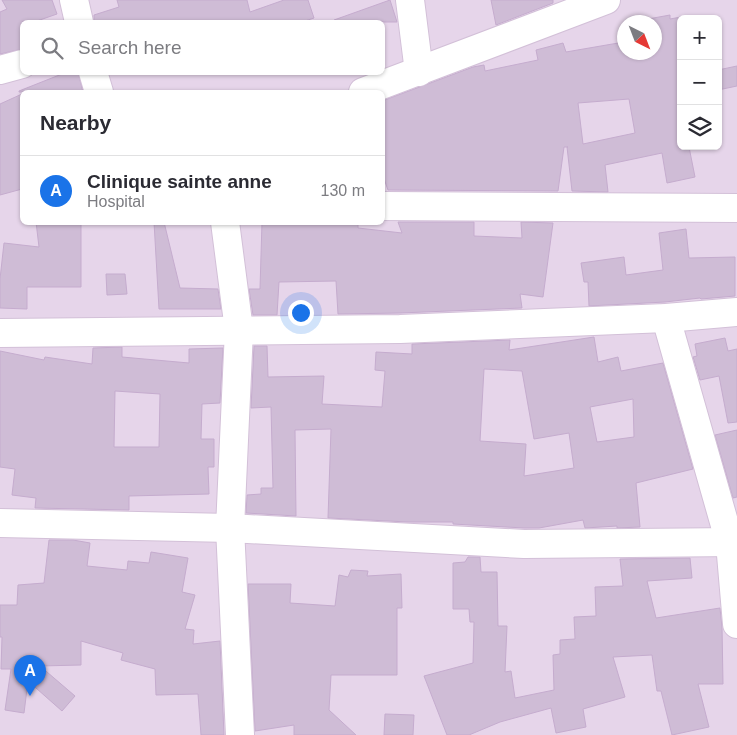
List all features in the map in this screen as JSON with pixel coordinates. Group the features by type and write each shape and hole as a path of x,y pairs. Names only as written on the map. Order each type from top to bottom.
{"street":[{"path":"74,0 79,20"},
{"path":"410,0 419,72"},
{"path":"369,90 606,0"},
{"path":"0,70 20,65"},
{"path":"94,75 98,90"},
{"path":"385,206 737,208"},
{"path":"225,225 238,330 230,528 240,735"},
{"path":"0,333 400,329 666,318 737,312"},
{"path":"666,318 734,542 737,624"},
{"path":"0,523 230,528 524,544 734,542"}],"shaded area":[{"path":"0,0 737,0 737,735 0,735"}],"building":[{"path":"2,0 52,0 57,14 40,20 20,20 20,49 0,54 0,12 7,9"},
{"path":"117,0 247,0 250,12 284,0 308,0 314,18 308,20 94,20 94,15 119,7"},
{"path":"390,0 397,22 385,22 385,20 334,20"},
{"path":"491,0 553,0 553,3 496,25"},
{"path":"670,15 670,19 677,18 677,150 690,150 695,177 667,183 662,153 605,165 608,192 572,191 567,147 564,147 558,191 388,190 385,182 385,100 473,67 484,65 485,71 538,60 536,50 563,43 566,52 617,43 617,60 662,60 662,16","holes":["629,99 635,133 583,144 578,103"]},
{"path":"737,66 737,86 722,89 722,69"},
{"path":"59,75 79,75 82,90 22,90"},
{"path":"20,95 20,190 0,195 0,104"},
{"path":"398,222 474,222 474,236 522,238 521,222 553,223 543,297 520,294 522,308 338,314 336,281 279,282 277,315 253,315 249,289 260,289 262,225 358,225 358,228 402,233"},
{"path":"36,225 81,225 81,287 27,287 27,309 0,308 0,279 4,243 39,247"},
{"path":"154,225 165,225 180,288 218,289 221,309 159,309"},
{"path":"686,229 689,258 735,257 735,296 589,306 588,282 584,282 581,263 624,257 626,275 663,270 659,233"},
{"path":"106,274 125,274 127,294 107,295"},
{"path":"594,337 598,362 618,357 621,371 663,363 693,469 636,483 640,527 585,528 583,520 539,528 524,528 453,524 453,522 328,518 331,429 295,430 296,516 246,513 247,495 261,494 261,488 273,488 271,407 251,408 254,346 267,346 268,377 324,376 322,404 382,407 385,371 375,370 376,352 412,354 412,344 510,340 509,350","holes":["484,369 522,371 534,439 569,433 574,468 524,476 526,444 480,441","633,399 634,437 597,442 590,407"]},
{"path":"725,338 728,351 737,349 737,422 728,423 719,376 700,380 693,357 697,356 695,344"},
{"path":"122,347 122,357 189,363 189,349 223,348 220,403 202,404 201,439 214,439 214,467 208,467 209,494 129,496 129,510 35,508 36,498 12,495 15,469 0,467 0,351 44,360 45,357 92,364 93,348","holes":["115,391 160,394 159,447 114,447"]},
{"path":"737,430 737,497 733,498 715,435"},
{"path":"49,540 73,540 90,543 87,566 127,570 128,561 149,563 151,552 188,558 182,592 195,595 185,629 194,630 193,644 220,641 224,735 201,735 198,694 156,695 155,669 121,660 123,653 81,641 81,665 40,666 75,696 62,711 28,681 24,713 5,710 11,669 1,669 0,605 17,605 18,585 44,583"},
{"path":"468,557 480,557 481,572 497,572 498,626 507,626 505,672 511,671 515,698 554,690 553,655 560,654 560,640 575,639 574,617 596,616 595,587 623,586 620,559 690,558 692,578 647,581 656,618 720,608 723,684 698,684 709,727 672,735 661,691 657,691 652,655 613,657 625,697 583,709 586,727 556,733 551,708 500,722 469,735 447,735 424,676 473,663 474,622 470,622 469,609 453,609 453,563 465,562"},
{"path":"351,570 368,571 367,576 401,574 402,608 397,608 397,675 331,675 329,710 356,735 294,735 294,725 255,731 248,584 291,584 290,603 335,606 339,575 348,577"},
{"path":"385,714 414,715 413,735 384,735"}],"place":[{"name":"Clinique sainte anne","path":"30,696"}]}
